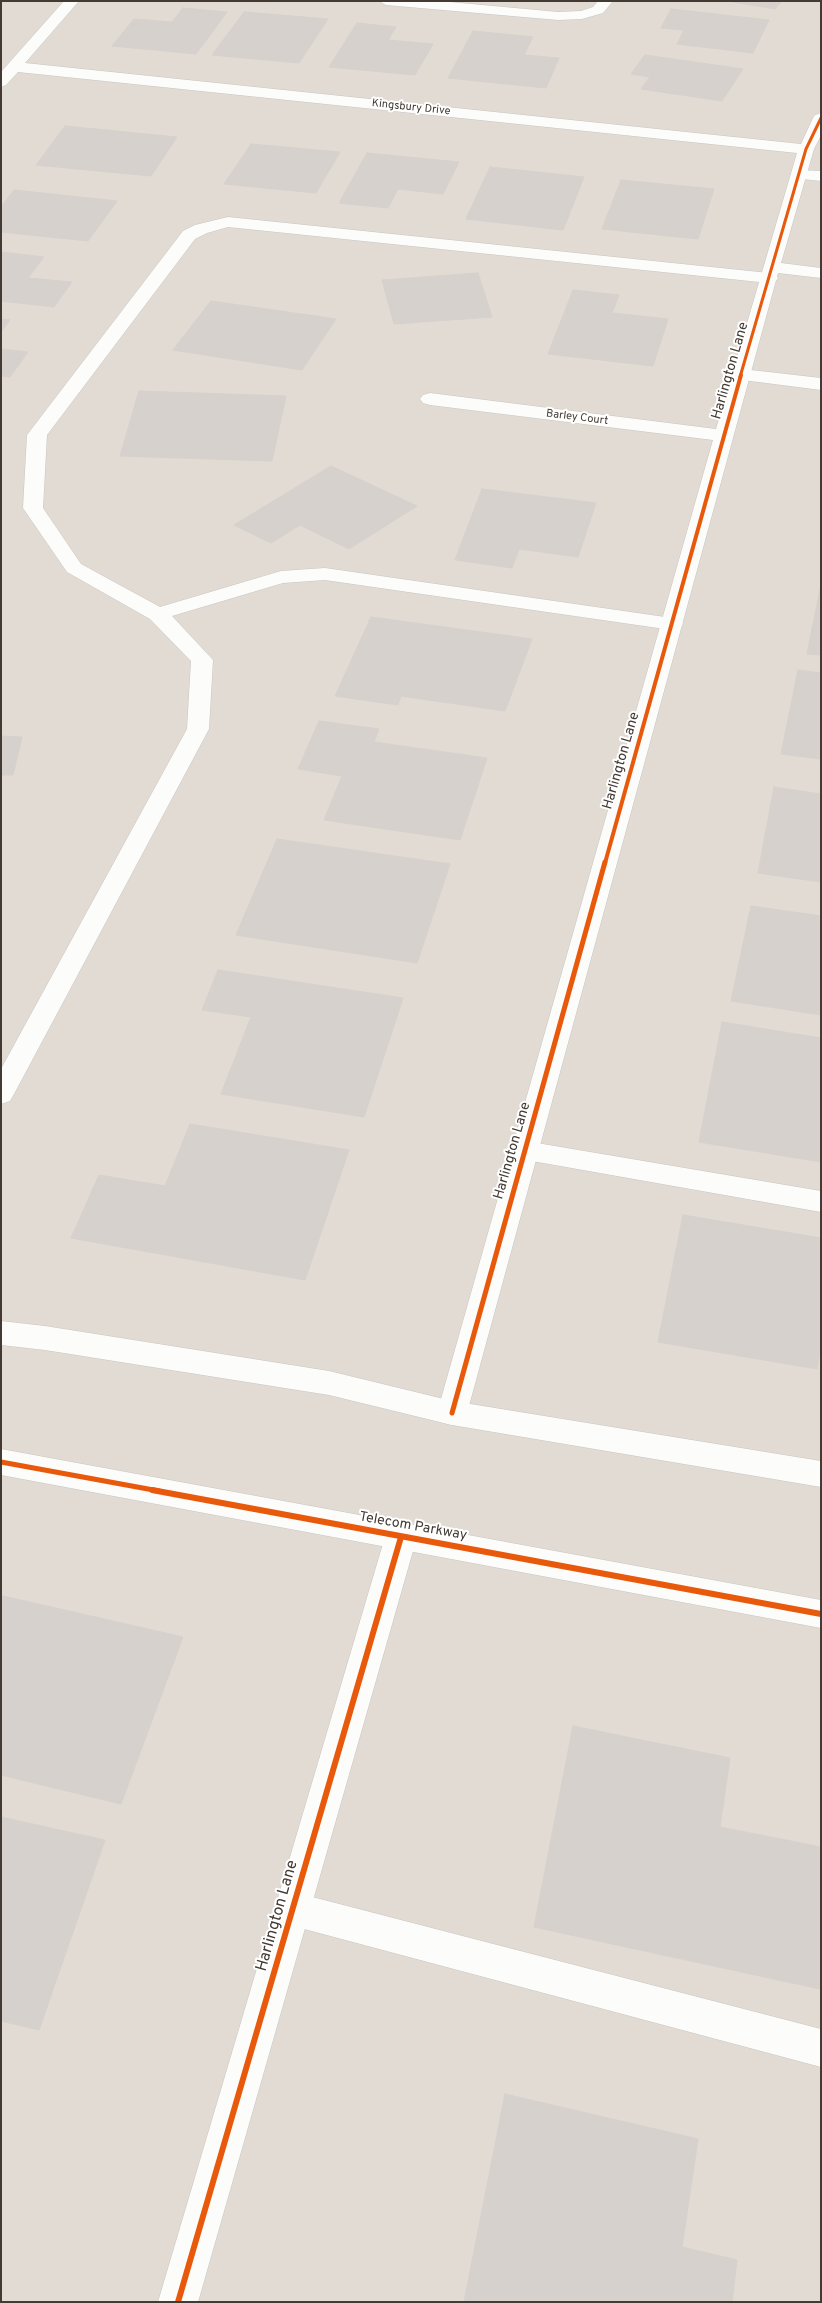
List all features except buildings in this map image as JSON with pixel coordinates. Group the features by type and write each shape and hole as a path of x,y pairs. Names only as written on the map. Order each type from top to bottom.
{"street":[{"path":"1,82 72,1"},
{"path":"386,1 558,16 582,15 598,10 606,1"},
{"name":"Kingsbury Drive","path":"15,67 806,149"},
{"name":"Harlington Lane","path":"452,1413 770,272 810,175 806,149 821,118"},
{"path":"1,1094 198,729 202,660 158,614 74,568 33,508 37,436 189,235 200,229 228,222 770,272 821,273"},
{"path":"742,375 821,384"},
{"name":"Barley Court","path":"430,399 724,436"},
{"path":"158,614 281,577 325,574 672,624"},
{"path":"525,1151 821,1202"},
{"path":"1,1333 45,1338 329,1383 452,1413 821,1474"},
{"name":"Telecom Parkway","path":"1,1462 821,1614"},
{"name":"Harlington Lane","path":"178,2302 401,1537"},
{"path":"293,1909 821,2048"}],"shaded area":[{"path":"1,1 821,1 821,2302 1,2302"}],"cycle path":[{"path":"452,1413 771,267 806,149 821,118"},
{"path":"1,1462 821,1614"},
{"path":"178,2302 401,1537"}]}
